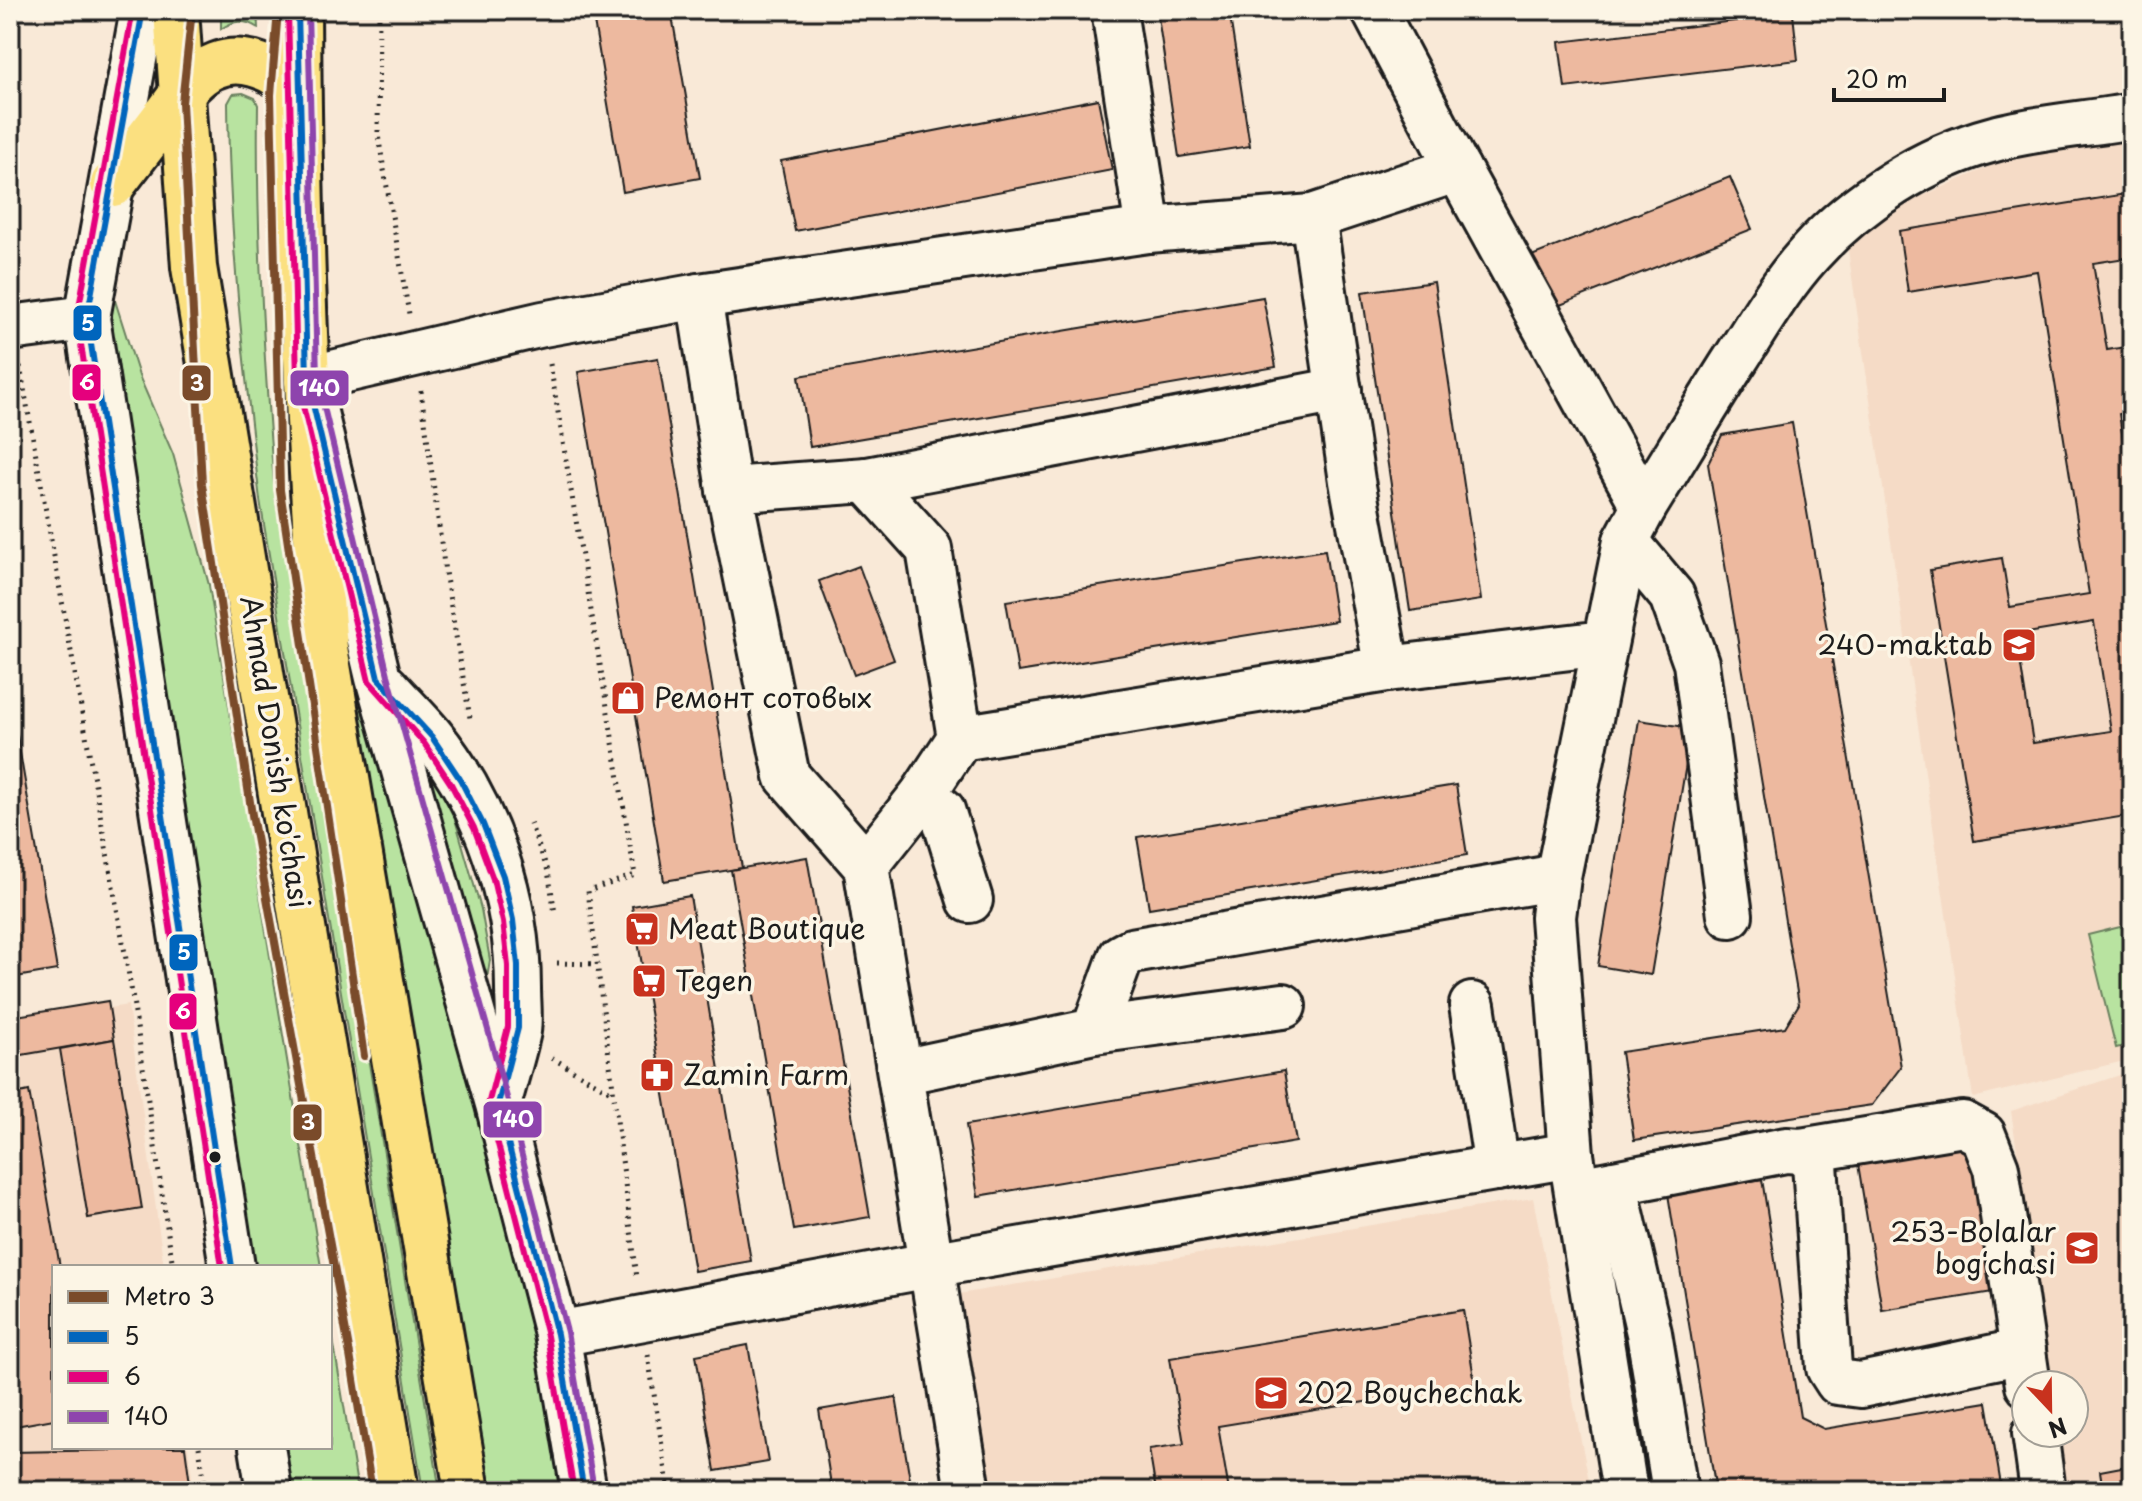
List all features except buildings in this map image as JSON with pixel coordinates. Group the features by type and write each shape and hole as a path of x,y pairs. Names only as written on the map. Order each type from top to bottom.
{"main road":[{"name":"Ahmad Donish ko'chasi","path":"176,10 194,267 396,1491"},
{"path":"298,10 307,379 316,551 325,648 467,1491"},
{"path":"113,184 202,73 219,64 237,60 255,63 286,79 298,93"}],"street":[{"path":"143,10 87,318 232,1265"},
{"path":"1114,10 1148,230"},
{"path":"1374,10 1458,169 1672,596 1696,663 1730,915"},
{"path":"1625,1491 1553,917 1558,877 1604,643 1635,524 1789,278 1826,237 1867,202 1940,159 1996,138 2132,116"},
{"path":"584,1491 557,1334 498,1104 378,678 307,379 543,324 699,296 1148,230 1313,217 1458,169"},
{"path":"1313,217 1352,481 1387,669"},
{"path":"699,296 729,490 787,776 866,866 968,1491"},
{"path":"12,328 87,318"},
{"path":"729,490 867,480 1339,390"},
{"path":"866,866 923,794 960,738 929,549 867,480"},
{"path":"960,738 1387,669 1604,643"},
{"path":"378,678 432,737 460,779 483,824 503,876 513,920 518,965 518,1028 498,1104"},
{"path":"923,794 942,810 970,900"},
{"path":"1094,1031 1121,957 1132,951 1558,877"},
{"path":"1472,1005 1497,1168"},
{"path":"901,1072 1094,1031 1283,1006"},
{"path":"557,1334 930,1265 1497,1168 1587,1176 1786,1150 1801,1151 1963,1124 1983,1135 1996,1168 2026,1368 1861,1385 1838,1382 1829,1368 1815,1164 1801,1151"},
{"path":"1587,1176 1649,1333 1675,1491"},
{"path":"262,1449 269,1491"},
{"path":"2037,1449 2043,1491"}],"path":[{"path":"379,10 378,135 416,355 445,572 471,725"},
{"path":"543,324 635,875 588,891 642,1317 669,1491"},
{"path":"12,328 131,987 173,1265"},
{"path":"527,817 548,871 555,919"},
{"path":"554,979 556,948"},
{"path":"556,963 597,964"},
{"path":"551,1058 614,1094"},
{"path":"199,1449 206,1491"}],"shaded area":[{"name":"240-maktab","path":"2132,136 2132,1059 1973,1098 1845,230 2000,162"},
{"path":"128,1005 164,1265 52,1265 52,1449 188,1449 194,1491 10,1491 10,1024"},
{"name":"253-Bolalar bogʻchasi","path":"2132,1071 2132,1491 2067,1491 2061,1449 2090,1449 2090,1369 2050,1369 2011,1111"},
{"name":"202 Boychechak","path":"1533,1198 1591,1491 986,1491 953,1295"}],"green space":[{"path":"221,10 257,10 258,28 240,22 221,29"},
{"path":"243,93 255,98 258,105 262,301 275,497 440,1491 423,1491 260,500 238,302 231,203 228,103 233,94"},
{"path":"112,291 139,376 173,454 209,585 321,1265 256,1265 151,621 109,333"},
{"path":"349,649 489,1152 555,1425 567,1491 489,1491 343,650"},
{"path":"412,739 450,802 481,909 490,960 485,991"},
{"path":"2132,924 2132,1044 2116,1048 2088,935"},
{"path":"332,1333 358,1491 293,1491 286,1449 332,1449"}],"metro line":[{"name":"3","path":"192,10 182,103 202,484 252,815 372,1491"},
{"name":"3","path":"278,10 271,95 280,490 364,1056"}],"transit line":[{"name":"6","path":"133,10 77,318 222,1265"},
{"name":"5","path":"143,10 87,318 232,1265"},
{"name":"6","path":"288,10 297,381 369,681 424,743 451,784 474,828 493,879 503,922 508,966 508,1027 488,1105 547,1336 574,1491"},
{"name":"5","path":"298,10 307,379 378,678 432,737 460,779 483,824 503,876 513,920 518,965 518,1028 498,1104 557,1334 584,1491"},
{"name":"140","path":"308,10 317,378 388,675 508,1101 567,1332 594,1489"}],"place":[{"name":"240-maktab","path":"2019,645"},
{"name":"Ремонт сотовых","path":"628,698"},
{"name":"Meat Boutique","path":"642,929"},
{"name":"Tegen","path":"649,981"},
{"name":"Zamin Farm","path":"657,1075"},
{"name":"253-Bolalar bogʻchasi","path":"2082,1248"},
{"name":"202 Boychechak","path":"1271,1393"}]}
